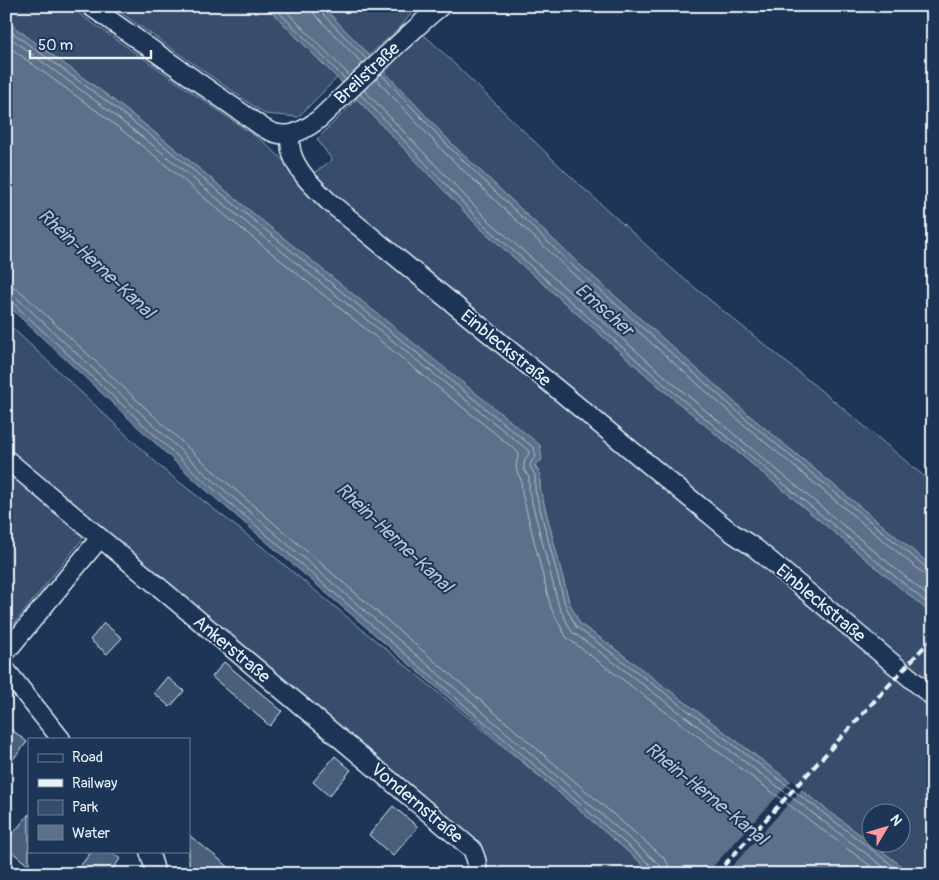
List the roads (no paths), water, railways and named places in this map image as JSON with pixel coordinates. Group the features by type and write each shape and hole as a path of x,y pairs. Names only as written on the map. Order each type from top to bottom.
{"street":[{"path":"90,6 262,127 275,134 290,134"},
{"name":"Breilstraße","path":"290,134 308,128 318,120 396,46 442,6"},
{"name":"Einbleckstraße","path":"290,134 291,152 294,161 308,180 335,207 731,532 762,554 933,697"},
{"name":"Ankerstraße","path":"6,459 364,759"},
{"path":"6,652 100,538"},
{"path":"6,670 60,738"},
{"name":"Vondernstraße","path":"364,759 472,849 476,858 477,874"},
{"path":"150,852 154,874"}],"water":[{"name":"Emscher","path":"266,6 322,6 452,144 579,264 750,416 933,567 933,615 662,389 478,226"},
{"name":"Rhein-Herne-Kanal","path":"6,21 167,142 540,445 542,460 534,465 540,474 540,488 569,602 580,624 862,836 862,852 883,852 912,874 654,874 199,484 6,304"}],"railway":[{"path":"716,874 933,637"}]}
